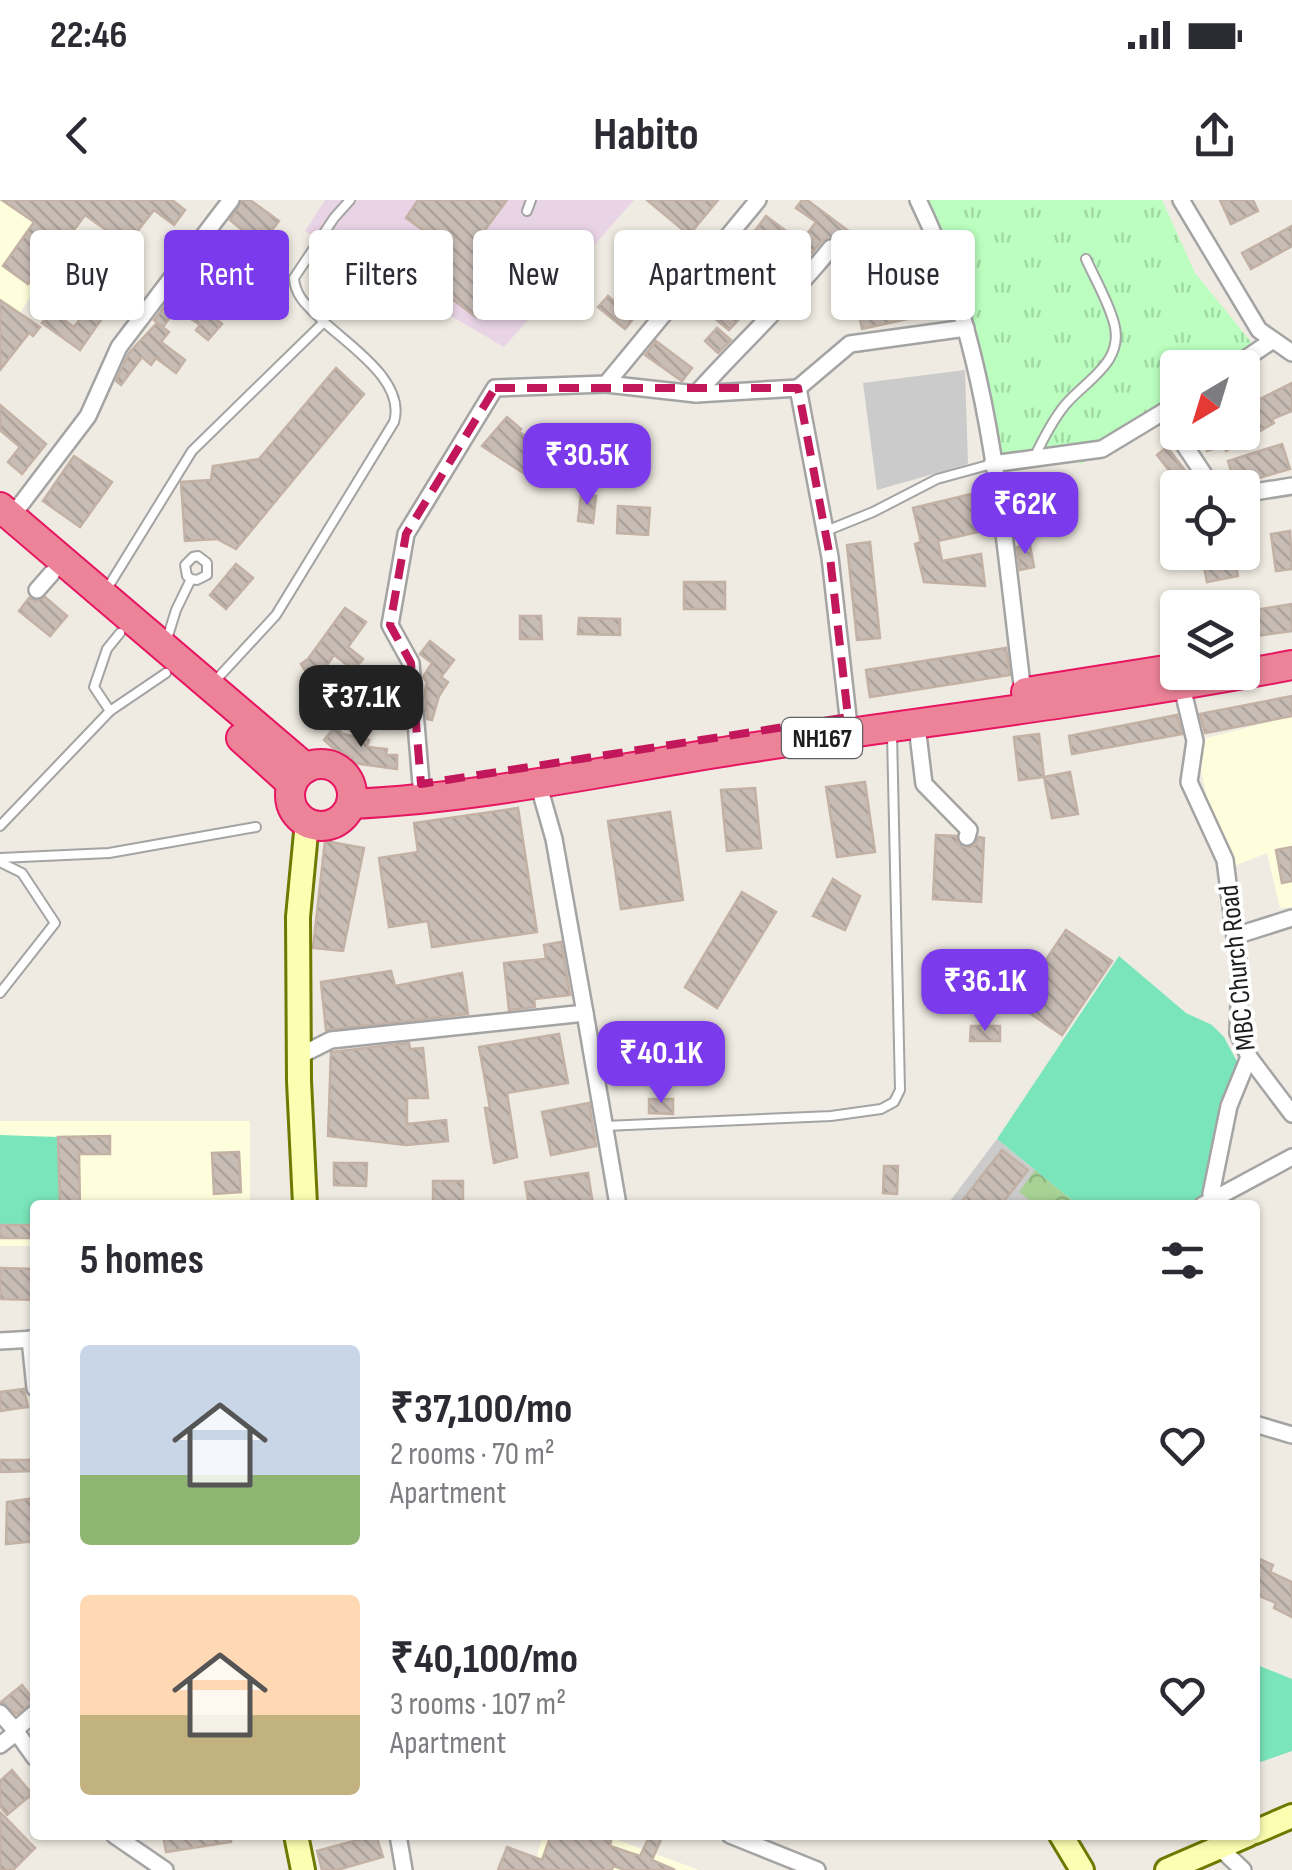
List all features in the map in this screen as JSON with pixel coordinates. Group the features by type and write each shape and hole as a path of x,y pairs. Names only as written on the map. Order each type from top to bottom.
{"highway":[{"path":"4,517 45,581 120,633 210,687 299,776"},
{"path":"4,517 103,596 166,661 299,776"},
{"path":"1260,655 1292,650"},
{"name":"NH167","path":"1260,669 1292,666"},
{"name":"NH167","path":"352,797 848,717 1023,692 1160,679"},
{"name":"NH167","path":"352,797 427,798 538,784 738,750 905,728 1160,681"},
{"path":"306,822 294,810 290,792 299,776 325,764 334,767 349,781 352,797"},
{"name":"NH167","path":"306,822 316,826 334,824 342,819 352,797"}],"street":[{"path":"4,517 88,416 119,348 232,200"},
{"path":"606,384 758,200"},
{"path":"918,200 966,328 992,464 1023,692"},
{"path":"1188,203 1259,330 1292,353"},
{"path":"696,394 831,249"},
{"path":"421,784 412,664 390,625 406,534 495,388 606,384 696,394 798,388 850,344 966,328"},
{"path":"1258,350 1273,340"},
{"path":"798,388 826,531 848,717"},
{"path":"992,464 1102,449 1160,414"},
{"path":"1260,491 1292,486"},
{"name":"MBC Church Road","path":"1183,690 1194,741 1189,782 1225,860 1240,976 1238,1033 1249,1057 1229,1106 1207,1200"},
{"path":"905,728 924,784 969,830 968,837"},
{"path":"538,784 554,838 617,1200"},
{"path":"305,1200 298,917 306,822"},
{"path":"1235,936 1292,918"},
{"path":"300,1056 331,1040 584,1013"},
{"path":"1249,1057 1292,1114"},
{"path":"1207,1200 1292,1158"},
{"path":"0,1341 30,1339"},
{"path":"1260,1425 1292,1435"},
{"path":"0,1713 30,1751"},
{"path":"0,1745 30,1718"},
{"path":"1260,1830 1292,1816"},
{"path":"121,1840 165,1870"},
{"path":"297,1840 303,1870"},
{"path":"399,1840 404,1870"},
{"path":"742,1840 817,1870"},
{"path":"1064,1840 1082,1870"},
{"path":"1166,1870 1237,1840"},
{"path":"1219,1848 1242,1870"},
{"path":"131,1870 142,1854"}],"lane":[{"path":"210,687 276,615 394,422 398,408 390,385 294,289 294,278 350,200"},
{"path":"527,211 531,200"},
{"path":"1034,458 1049,426 1068,401 1106,365 1113,350 1115,324 1086,258"},
{"path":"103,596 192,451 324,322"},
{"path":"826,531 937,479 992,464"},
{"path":"0,826 110,711 166,661 176,610 191,580"},
{"path":"110,711 94,687 107,648 120,633"},
{"path":"604,1126 831,1116 881,1109 894,1102 900,1090 905,728"},
{"path":"0,860 108,853 256,827"},
{"path":"0,860 22,873 54,923 0,993"}],"highlighted area":[{"path":"495,388 798,388 830,557 848,717 421,784 411,663 390,625 406,534"}],"shaded area":[{"path":"0,200 43,200 79,228 30,230 30,298 0,341"},
{"path":"325,200 634,200 594,245 594,230 473,230 473,320 528,320 504,347 453,317 453,230 305,231"},
{"path":"965,370 968,464 877,490 863,383"},
{"path":"1292,716 1292,907 1280,908 1267,853 1217,873 1211,818 1195,741"},
{"path":"0,1121 250,1121 250,1200 30,1200 30,1246 0,1246"},
{"path":"997,1139 1072,1200 951,1200"},
{"path":"542,1840 618,1840 699,1870 533,1870"}],"green space":[{"path":"927,200 1162,200 1195,273 1258,350 1160,350 1160,415 1081,464 1072,453 996,459 967,320 975,320 975,230 938,230"},
{"path":"1119,956 1186,1013 1212,1025 1224,1037 1242,1071 1207,1200 1072,1200 997,1139"},
{"path":"0,1135 58,1137 60,1200 30,1200 30,1225 0,1225"},
{"path":"1035,1170 1072,1200 1029,1200 1019,1192"},
{"path":"1260,1666 1292,1679 1292,1751 1260,1762"}],"building":[{"path":"2,200 172,200 185,210 174,225 154,210 138,230 106,230 85,215 74,230 30,230 28,284 3,266 34,222"},
{"path":"242,200 250,200 279,221 272,230 242,230 230,220"},
{"path":"418,200 507,200 485,230 473,230 473,315 453,300 453,230 423,230 406,218"},
{"path":"647,200 718,200 693,230 683,230"},
{"path":"807,200 847,230 831,230 831,239 823,240 811,254 810,230 816,222 796,208"},
{"path":"1220,200 1253,200 1258,211 1231,224"},
{"path":"766,216 785,230 756,230"},
{"path":"1292,226 1292,246 1251,269 1242,253"},
{"path":"608,296 614,301 614,320 632,320 625,329 598,307"},
{"path":"0,300 40,327 33,336 29,333 0,370"},
{"path":"164,307 164,320 168,320 163,327 154,320"},
{"path":"64,320 74,327 79,320 101,320 80,350 42,323"},
{"path":"192,320 217,320 222,324 208,340 196,330 200,325"},
{"path":"717,320 738,320 729,330"},
{"path":"860,320 903,320 862,329"},
{"path":"157,323 169,332 161,342 185,360 176,373 156,358 151,365 142,357 121,385 116,381 129,353"},
{"path":"717,328 731,340 718,353 705,341"},
{"path":"656,341 692,368 682,381 645,355"},
{"path":"336,368 364,394 236,549 217,539 185,541 181,482 211,480 213,466 259,459"},
{"path":"1292,383 1292,411 1272,419 1274,423 1260,431 1260,399"},
{"path":"0,405 46,444 22,474 8,462 20,447 0,430"},
{"path":"507,417 521,429 519,432 549,450 542,463 535,459 525,474 482,446"},
{"path":"1282,444 1290,469 1260,478 1260,470 1231,470 1228,461"},
{"path":"1169,450 1185,470 1169,470 1157,455"},
{"path":"74,456 112,482 80,527 43,501"},
{"path":"581,494 596,496 593,523 578,521"},
{"path":"971,494 978,532 938,541 942,561 981,554 985,586 924,582 915,544 921,542 913,508"},
{"path":"618,506 650,508 648,535 617,533"},
{"path":"1290,531 1292,569 1276,571 1271,534"},
{"path":"870,542 880,638 857,640 847,545"},
{"path":"1030,545 1034,567 1020,570 1017,547"},
{"path":"236,564 253,578 226,609 210,595"},
{"path":"1205,570 1237,570 1238,576 1207,582"},
{"path":"684,582 725,582 725,609 684,609"},
{"path":"45,597 67,616 50,636 19,611 29,598 36,601"},
{"path":"1292,604 1292,631 1260,635 1260,609"},
{"path":"345,608 366,622 348,647 363,659 354,670 334,655 314,684 301,664"},
{"path":"520,616 541,616 542,639 520,639"},
{"path":"579,618 620,619 620,635 578,634"},
{"path":"430,641 454,660 441,677 448,682 432,720 427,719 427,682 423,677 432,663 420,654"},
{"path":"1006,648 1010,675 870,697 866,670"},
{"path":"402,686 403,702 377,703 377,687"},
{"path":"1292,696 1292,716 1205,733 1200,714"},
{"path":"1177,715 1182,734 1072,754 1069,736"},
{"path":"335,727 343,734 369,740 367,747 387,749 386,755 397,755 397,769 354,763 352,757 324,740"},
{"path":"1039,734 1044,777 1019,780 1014,737"},
{"path":"1070,772 1078,814 1052,818 1044,777"},
{"path":"865,782 875,852 837,857 826,787"},
{"path":"755,788 761,848 727,851 721,790"},
{"path":"518,808 537,932 432,947 428,921 389,927 379,858 418,852 414,823"},
{"path":"670,812 683,900 621,909 608,821"},
{"path":"936,835 956,836 958,844 965,848 974,846 979,837 984,838 981,902 933,899"},
{"path":"325,841 364,848 343,951 313,948"},
{"path":"1292,847 1292,881 1282,883 1276,850"},
{"path":"833,879 860,896 845,930 813,916"},
{"path":"742,892 776,912 717,1008 685,987"},
{"path":"1066,930 1112,961 1062,1035 1016,1004"},
{"path":"561,942 570,995 534,999 535,1007 509,1010 504,963 546,959 544,945"},
{"path":"391,971 395,986 462,973 468,1014 326,1030 321,982"},
{"path":"971,1026 1000,1026 1000,1041 970,1041"},
{"path":"559,1034 568,1083 507,1093 517,1157 494,1163 485,1108 490,1108 479,1047"},
{"path":"409,1043 410,1049 423,1048 428,1098 407,1098 407,1124 446,1120 448,1141 406,1145 328,1136 331,1052"},
{"path":"649,1099 673,1099 673,1114 649,1113"},
{"path":"589,1103 596,1146 551,1155 542,1112"},
{"path":"110,1136 110,1154 79,1154 80,1200 60,1200 58,1137"},
{"path":"1002,1150 1028,1170 1005,1200 963,1200"},
{"path":"239,1152 241,1192 214,1194 212,1153"},
{"path":"334,1163 367,1163 366,1186 334,1185"},
{"path":"884,1166 898,1166 897,1194 883,1193"},
{"path":"588,1173 592,1200 528,1200 525,1182"},
{"path":"433,1181 463,1181 463,1200 433,1200"},
{"path":"0,1225 30,1225 30,1238 0,1238"},
{"path":"0,1268 30,1269 30,1300 0,1299"},
{"path":"24,1389 28,1407 0,1411 0,1392"},
{"path":"0,1460 30,1460 30,1471 0,1472"},
{"path":"30,1499 30,1542 6,1544 7,1502"},
{"path":"1260,1559 1273,1565 1270,1572 1292,1582 1292,1617 1274,1608 1276,1603 1260,1596"},
{"path":"22,1685 30,1695 30,1705 16,1714 1,1702"},
{"path":"12,1770 30,1792 7,1815 0,1806 0,1781"},
{"path":"0,1812 35,1848 13,1870 0,1870"},
{"path":"164,1840 231,1840 231,1842 166,1852"},
{"path":"358,1840 378,1840 383,1857 337,1870 322,1870 317,1851"},
{"path":"549,1840 608,1840 610,1846 640,1856 648,1840 661,1840 652,1860 675,1870 625,1870 613,1866 612,1870 498,1870 507,1847 542,1860"}]}
